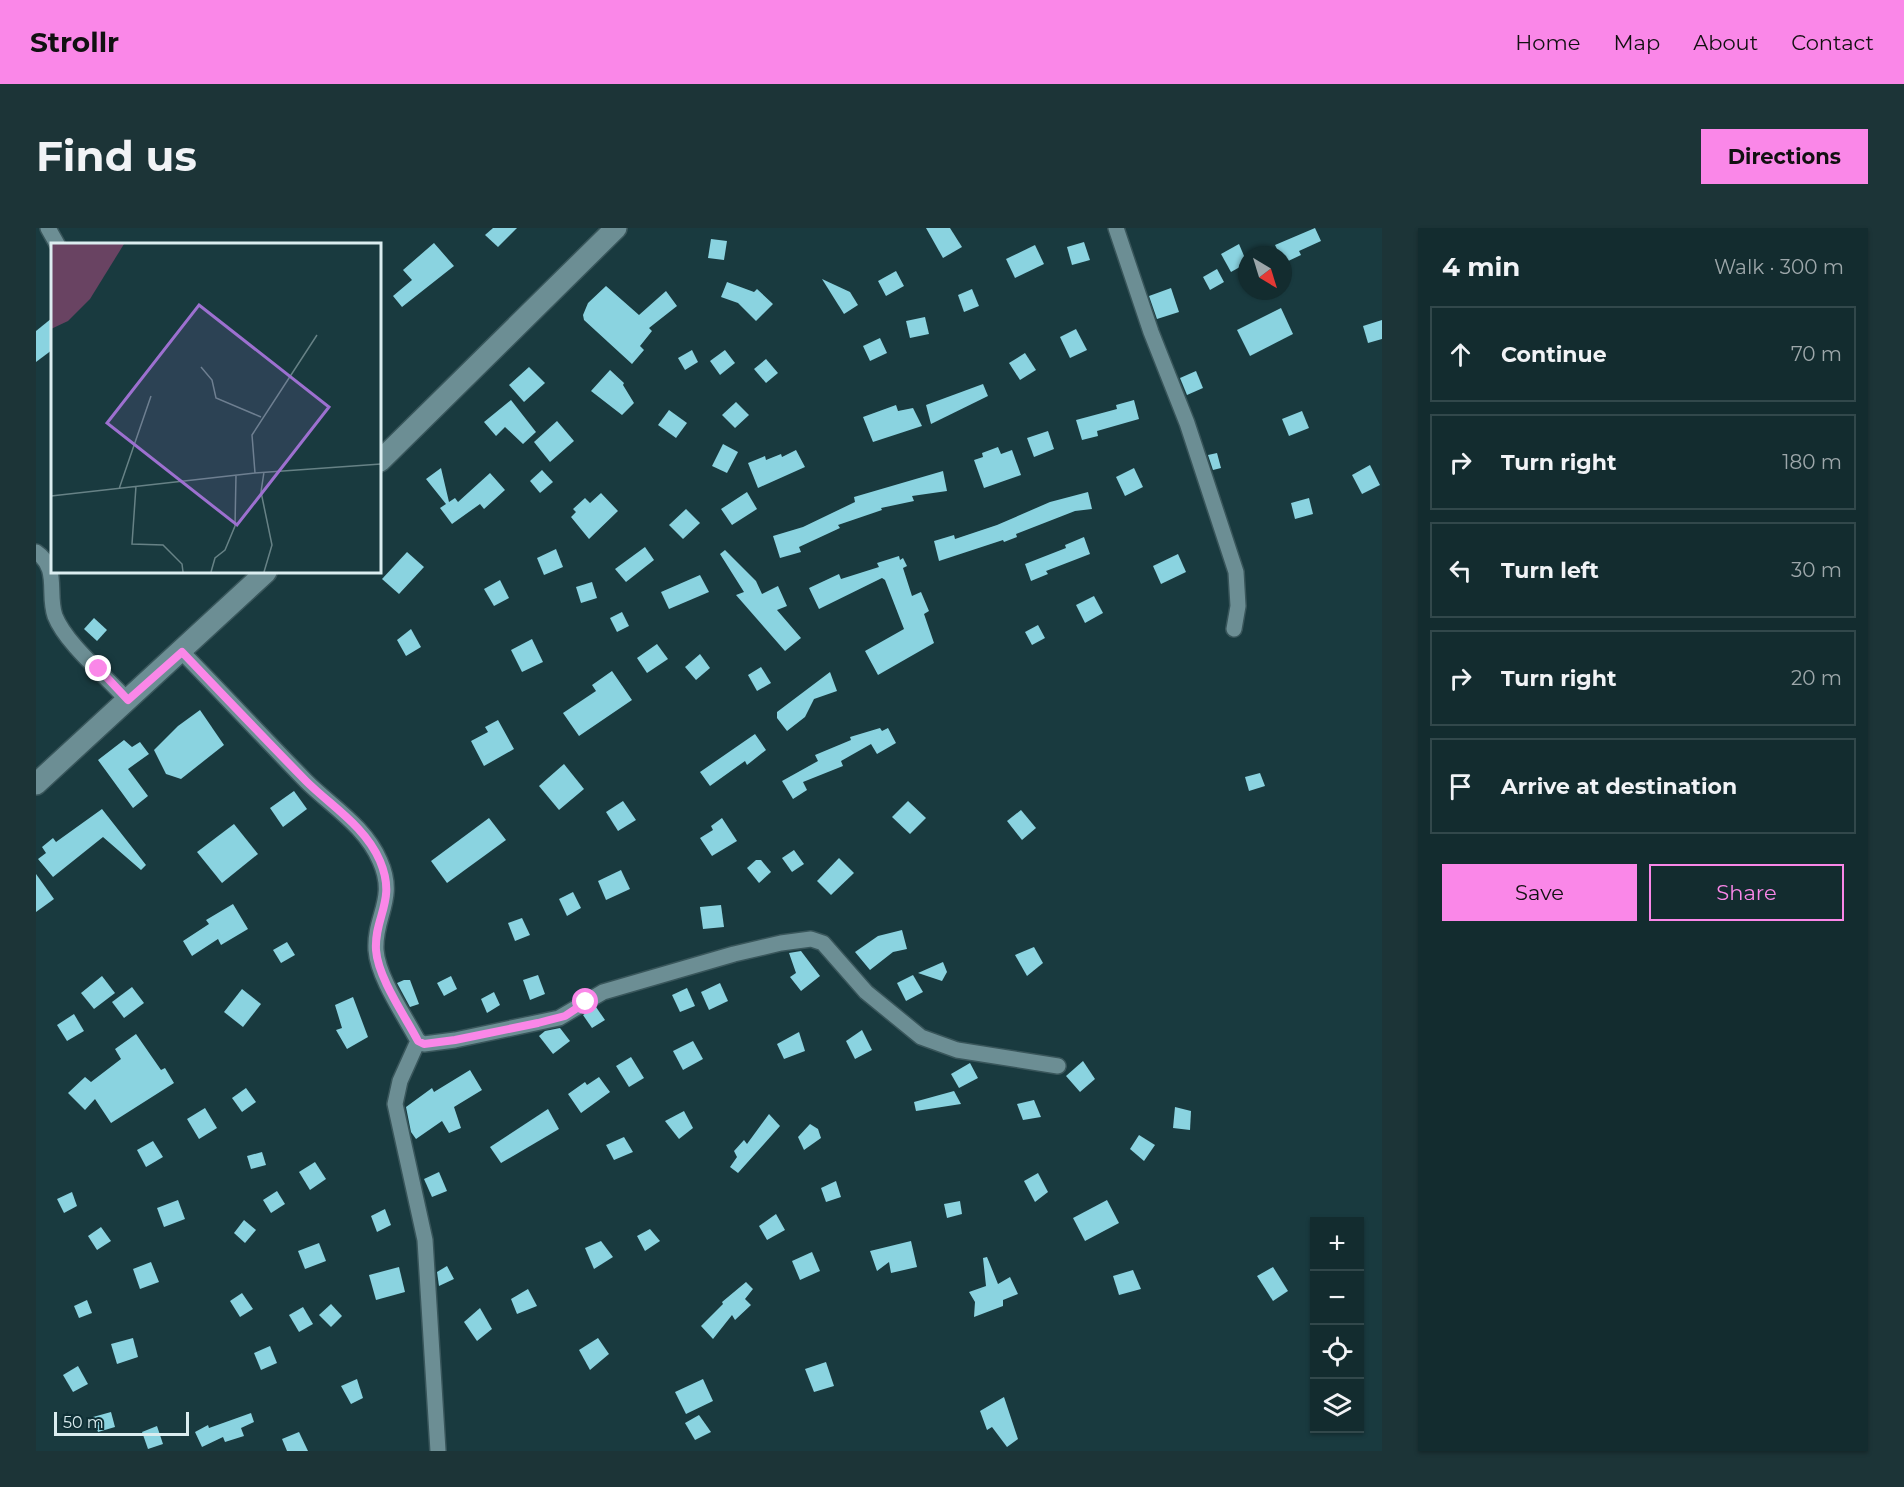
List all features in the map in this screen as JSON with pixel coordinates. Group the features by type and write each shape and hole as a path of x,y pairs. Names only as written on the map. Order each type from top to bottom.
{"main road":[{"path":"381,460 616,228"},
{"path":"36,784 182,652 265,573"}],"street":[{"path":"48,228 56,243"},
{"path":"1116,228 1151,332 1187,423 1236,572 1238,606 1234,629"},
{"path":"36,552 44,558 51,569"},
{"path":"51,573 55,615 69,637 128,700"},
{"path":"182,652 307,782 363,834 380,859 387,883 386,905 376,948 379,966 418,1041 424,1044 455,1040 559,1018 611,990 734,954 781,943 811,939 824,943 866,992 921,1037 935,1044 967,1052 1058,1066"},
{"path":"418,1041 400,1081 395,1104 425,1240 438,1451"}],"building":[{"path":"493,228 517,228 498,247 485,235"},
{"path":"926,228 950,228 962,247 943,258"},
{"path":"1315,228 1321,241 1299,251 1301,255 1292,259 1292,246 1275,245"},
{"path":"711,239 727,241 724,260 708,258"},
{"path":"1084,242 1090,260 1072,265 1067,247"},
{"path":"434,243 454,266 402,307 393,296 412,280 403,270"},
{"path":"1239,244 1238,268 1231,272 1221,254"},
{"path":"1035,245 1044,264 1015,278 1006,259"},
{"path":"1217,269 1224,282 1210,290 1203,277"},
{"path":"896,271 904,286 886,296 878,281"},
{"path":"822,279 850,292 858,305 844,314"},
{"path":"727,282 754,292 757,289 773,304 756,321 738,303 721,297"},
{"path":"606,286 639,315 666,291 677,306 649,328 652,331 640,346 644,350 632,364 584,320 583,315 588,303"},
{"path":"1171,288 1179,312 1157,319 1149,296"},
{"path":"972,289 979,306 964,312 958,295"},
{"path":"1281,308 1293,334 1250,356 1237,330"},
{"path":"925,317 929,334 910,338 906,321"},
{"path":"51,319 51,351 36,362 36,331"},
{"path":"1382,320 1382,339 1368,343 1363,326"},
{"path":"1076,329 1087,350 1070,358 1060,337"},
{"path":"880,338 887,353 870,361 863,346"},
{"path":"692,350 698,362 685,370 678,358"},
{"path":"725,350 735,363 720,375 710,361"},
{"path":"1025,353 1036,370 1020,380 1009,363"},
{"path":"766,359 778,373 766,383 754,369"},
{"path":"529,367 545,383 524,402 509,385"},
{"path":"610,370 624,383 634,403 622,415 591,391"},
{"path":"1196,371 1203,388 1187,395 1180,378"},
{"path":"983,384 988,396 931,424 926,405"},
{"path":"511,400 536,432 523,444 505,427 496,436 484,422"},
{"path":"1134,400 1139,419 1097,431 1098,436 1082,440 1076,420 1117,409 1116,405"},
{"path":"736,402 749,415 735,428 722,415"},
{"path":"896,405 898,411 913,408 922,426 873,442 863,417"},
{"path":"669,410 687,423 676,438 658,425"},
{"path":"1302,411 1309,428 1289,436 1282,419"},
{"path":"557,421 574,441 550,462 534,442"},
{"path":"1048,431 1054,449 1034,457 1027,438"},
{"path":"723,444 738,452 727,473 712,466"},
{"path":"998,447 1001,454 1012,450 1021,475 984,488 974,460 983,457 982,453"},
{"path":"796,450 805,467 758,488 748,463 765,456 766,460 781,454 782,457"},
{"path":"1217,453 1221,468 1213,470 1208,455"},
{"path":"1370,465 1380,485 1362,494 1352,475"},
{"path":"441,468 449,502 455,498 458,502 490,473 505,490 484,509 480,504 452,524 440,508 446,504 426,479"},
{"path":"1134,468 1143,487 1125,496 1116,477"},
{"path":"542,470 553,482 540,493 530,481"},
{"path":"943,471 947,491 912,496 914,501 881,508 882,510 838,525 840,528 799,547 801,552 780,558 773,536 803,527 855,502 854,497"},
{"path":"747,492 757,509 732,525 721,509"},
{"path":"1088,492 1092,509 1075,511 1016,534 1017,537 1004,542 1003,540 939,561 934,541 954,535 955,539 997,525 1050,502"},
{"path":"601,493 618,511 589,539 571,517 576,512 573,509 585,498 590,503"},
{"path":"1309,498 1313,514 1295,519 1291,503"},
{"path":"686,509 700,523 683,539 669,525"},
{"path":"1084,537 1090,554 1046,571 1048,574 1031,581 1025,564 1066,548 1065,545"},
{"path":"645,547 654,560 626,582 615,569"},
{"path":"556,549 563,567 544,575 537,558"},
{"path":"725,550 756,581 762,594 778,586 787,606 777,610 801,638 785,651 736,595 744,592 720,554"},
{"path":"407,552 424,567 399,594 382,579"},
{"path":"1178,554 1186,572 1161,584 1153,566"},
{"path":"899,556 900,560 903,558 907,566 903,568 912,596 921,592 929,611 924,614 934,643 878,675 865,651 904,629 885,580 882,578 819,609 809,588 839,574 841,579 879,567 877,563"},
{"path":"700,575 709,592 669,609 661,592"},
{"path":"500,580 509,598 494,606 484,589"},
{"path":"592,582 597,598 581,603 576,587"},
{"path":"1094,596 1103,613 1085,623 1076,605"},
{"path":"622,612 629,626 617,632 610,618"},
{"path":"94,618 107,630 97,641 84,629"},
{"path":"1038,625 1045,638 1032,645 1025,632"},
{"path":"411,629 421,647 406,656 397,640"},
{"path":"532,639 543,662 522,672 511,650"},
{"path":"657,644 668,659 647,673 637,658"},
{"path":"700,654 710,668 696,680 685,667"},
{"path":"761,667 771,683 757,691 748,675"},
{"path":"612,671 632,700 579,736 563,713 596,691 592,685"},
{"path":"830,672 837,691 814,699 805,717 787,731 777,718 777,712"},
{"path":"200,710 224,745 181,779 166,774 154,750 178,726"},
{"path":"498,720 514,749 484,766 471,741 488,732 485,727"},
{"path":"880,728 882,731 888,728 896,743 877,754 871,744 841,761 843,766 803,782 807,790 793,799 782,781 818,761 815,755 851,740 850,737"},
{"path":"755,734 766,750 747,765 745,761 710,786 700,772"},
{"path":"124,740 132,747 140,742 149,754 128,769 148,796 133,808 98,760"},
{"path":"564,764 584,789 559,810 539,786"},
{"path":"1260,773 1265,786 1249,791 1245,777"},
{"path":"294,791 307,809 283,827 270,808"},
{"path":"623,801 636,820 618,831 606,812"},
{"path":"908,801 926,818 910,834 892,817"},
{"path":"102,809 146,865 141,870 103,837 53,877 38,859 46,853 42,847 53,838 56,842"},
{"path":"1021,810 1036,828 1022,840 1007,821"},
{"path":"489,818 506,840 447,883 431,861"},
{"path":"722,818 737,841 712,856 700,838 713,830 711,826"},
{"path":"234,824 258,854 222,883 197,852"},
{"path":"794,850 804,864 792,872 782,858"},
{"path":"839,858 854,873 831,895 817,881"},
{"path":"756,860 761,860 771,872 759,883 747,868"},
{"path":"621,870 630,889 606,900 598,881"},
{"path":"36,874 54,899 36,912"},
{"path":"573,892 581,908 567,916 559,899"},
{"path":"233,904 248,929 221,945 218,939 192,956 183,941 209,924 206,920"},
{"path":"721,905 724,927 703,929 700,907"},
{"path":"522,918 530,935 515,941 508,923"},
{"path":"902,930 907,949 893,952 870,970 855,952 878,936"},
{"path":"287,942 295,955 281,963 273,950"},
{"path":"1034,947 1043,963 1027,976 1015,955"},
{"path":"801,951 820,976 801,991 790,977 796,973 789,953"},
{"path":"943,962 947,972 942,981 918,973"},
{"path":"538,975 545,994 530,1000 523,980"},
{"path":"913,975 923,992 906,1001 897,983"},
{"path":"102,976 115,993 94,1009 81,993"},
{"path":"451,976 457,989 444,996 437,983"},
{"path":"410,980 419,1004 410,1007 397,983"},
{"path":"720,983 728,1001 709,1010 701,992"},
{"path":"132,987 144,1003 124,1018 112,1002"},
{"path":"687,988 695,1006 680,1012 672,995"},
{"path":"242,989 261,1004 243,1027 224,1012"},
{"path":"494,992 500,1005 487,1013 481,999"},
{"path":"353,997 368,1037 347,1049 336,1030 342,1028 335,1005"},
{"path":"596,1007 605,1020 592,1028 583,1015"},
{"path":"74,1014 84,1031 67,1041 57,1025"},
{"path":"560,1028 570,1041 553,1054 539,1036 545,1031"},
{"path":"862,1030 872,1050 855,1059 846,1041"},
{"path":"799,1032 805,1051 784,1059 777,1044"},
{"path":"136,1034 161,1070 165,1068 174,1083 111,1123 95,1099 85,1110 68,1093 85,1077 91,1082 121,1059 115,1049"},
{"path":"693,1041 703,1059 683,1070 673,1051"},
{"path":"631,1057 644,1078 629,1087 616,1066"},
{"path":"1083,1061 1095,1079 1080,1092 1066,1076"},
{"path":"970,1063 978,1078 959,1088 951,1074"},
{"path":"470,1070 482,1090 454,1107 461,1128 449,1133 442,1121 416,1139 411,1132 406,1107 432,1088 434,1092"},
{"path":"599,1077 610,1092 581,1113 568,1094 585,1082 587,1085"},
{"path":"246,1088 256,1102 242,1112 232,1098"},
{"path":"954,1091 961,1104 916,1111 914,1102"},
{"path":"1034,1100 1041,1117 1023,1120 1017,1104"},
{"path":"1175,1107 1191,1111 1190,1130 1173,1128"},
{"path":"205,1108 217,1128 199,1139 187,1119"},
{"path":"548,1109 559,1129 501,1163 490,1147"},
{"path":"684,1111 693,1128 679,1139 665,1121"},
{"path":"769,1114 780,1126 738,1173 730,1167 737,1157 734,1151 744,1140 747,1144"},
{"path":"810,1124 818,1129 821,1138 804,1150 798,1137"},
{"path":"1139,1135 1155,1145 1144,1161 1130,1149"},
{"path":"624,1137 633,1152 614,1160 606,1145"},
{"path":"153,1141 163,1157 146,1167 137,1150"},
{"path":"262,1152 266,1165 251,1169 247,1156"},
{"path":"315,1162 326,1179 310,1190 299,1172"},
{"path":"439,1172 447,1191 432,1197 424,1179"},
{"path":"1038,1173 1048,1192 1035,1202 1024,1181"},
{"path":"836,1181 841,1197 826,1202 821,1188"},
{"path":"277,1191 285,1204 271,1213 263,1200"},
{"path":"72,1192 77,1206 64,1213 57,1199"},
{"path":"178,1200 185,1219 164,1227 157,1208"},
{"path":"1107,1200 1119,1223 1085,1241 1073,1218"},
{"path":"960,1201 962,1214 947,1218 944,1204"},
{"path":"385,1209 391,1225 377,1232 371,1216"},
{"path":"776,1214 785,1230 767,1240 759,1226"},
{"path":"244,1220 256,1230 245,1243 234,1233"},
{"path":"101,1227 111,1241 97,1250 88,1236"},
{"path":"650,1229 660,1241 645,1251 637,1236"},
{"path":"601,1241 613,1257 594,1269 585,1248"},
{"path":"911,1241 917,1267 891,1273 889,1262 877,1271 870,1251"},
{"path":"319,1243 326,1261 305,1269 298,1251"},
{"path":"812,1252 820,1271 800,1280 792,1261"},
{"path":"987,1257 998,1284 1010,1277 1018,1294 1003,1300 1003,1306 974,1317 975,1302 969,1292 986,1286 983,1258"},
{"path":"151,1262 159,1282 140,1289 133,1269"},
{"path":"447,1266 454,1279 439,1286 437,1272"},
{"path":"399,1267 405,1292 376,1300 369,1275"},
{"path":"1273,1267 1288,1291 1273,1301 1257,1276"},
{"path":"1133,1270 1141,1289 1119,1295 1113,1276"},
{"path":"746,1282 753,1289 745,1299 751,1305 735,1320 732,1315 713,1339 701,1326 723,1304 722,1302"},
{"path":"528,1289 537,1306 517,1314 511,1299"},
{"path":"242,1293 253,1309 240,1317 230,1301"},
{"path":"87,1300 92,1313 79,1318 74,1306"},
{"path":"331,1304 342,1316 331,1327 319,1315"},
{"path":"303,1307 313,1324 299,1332 289,1315"},
{"path":"480,1308 492,1329 477,1341 464,1322"},
{"path":"133,1338 138,1357 117,1364 111,1344"},
{"path":"598,1338 609,1354 590,1370 579,1350"},
{"path":"270,1346 277,1363 261,1370 254,1353"},
{"path":"826,1362 834,1386 814,1392 805,1369"},
{"path":"78,1366 88,1384 73,1392 63,1375"},
{"path":"357,1379 363,1398 351,1404 341,1386"},
{"path":"703,1379 713,1401 686,1414 675,1392"},
{"path":"1004,1397 1018,1439 1007,1447 992,1427 987,1430 980,1411"},
{"path":"111,1412 115,1427 98,1432 93,1417"},
{"path":"251,1413 254,1422 241,1428 244,1436 225,1442 223,1437 202,1447 195,1432 208,1425 209,1428"},
{"path":"699,1415 711,1432 695,1440 685,1423"},
{"path":"157,1426 163,1444 148,1449 142,1432"},
{"path":"299,1432 308,1451 287,1451 282,1439"}],"route":[{"path":"99,669 128,700 182,652 307,782 363,834 380,859 387,883 386,905 376,948 379,966 418,1041 424,1044 455,1040 538,1023 565,1016 586,1002"}]}
